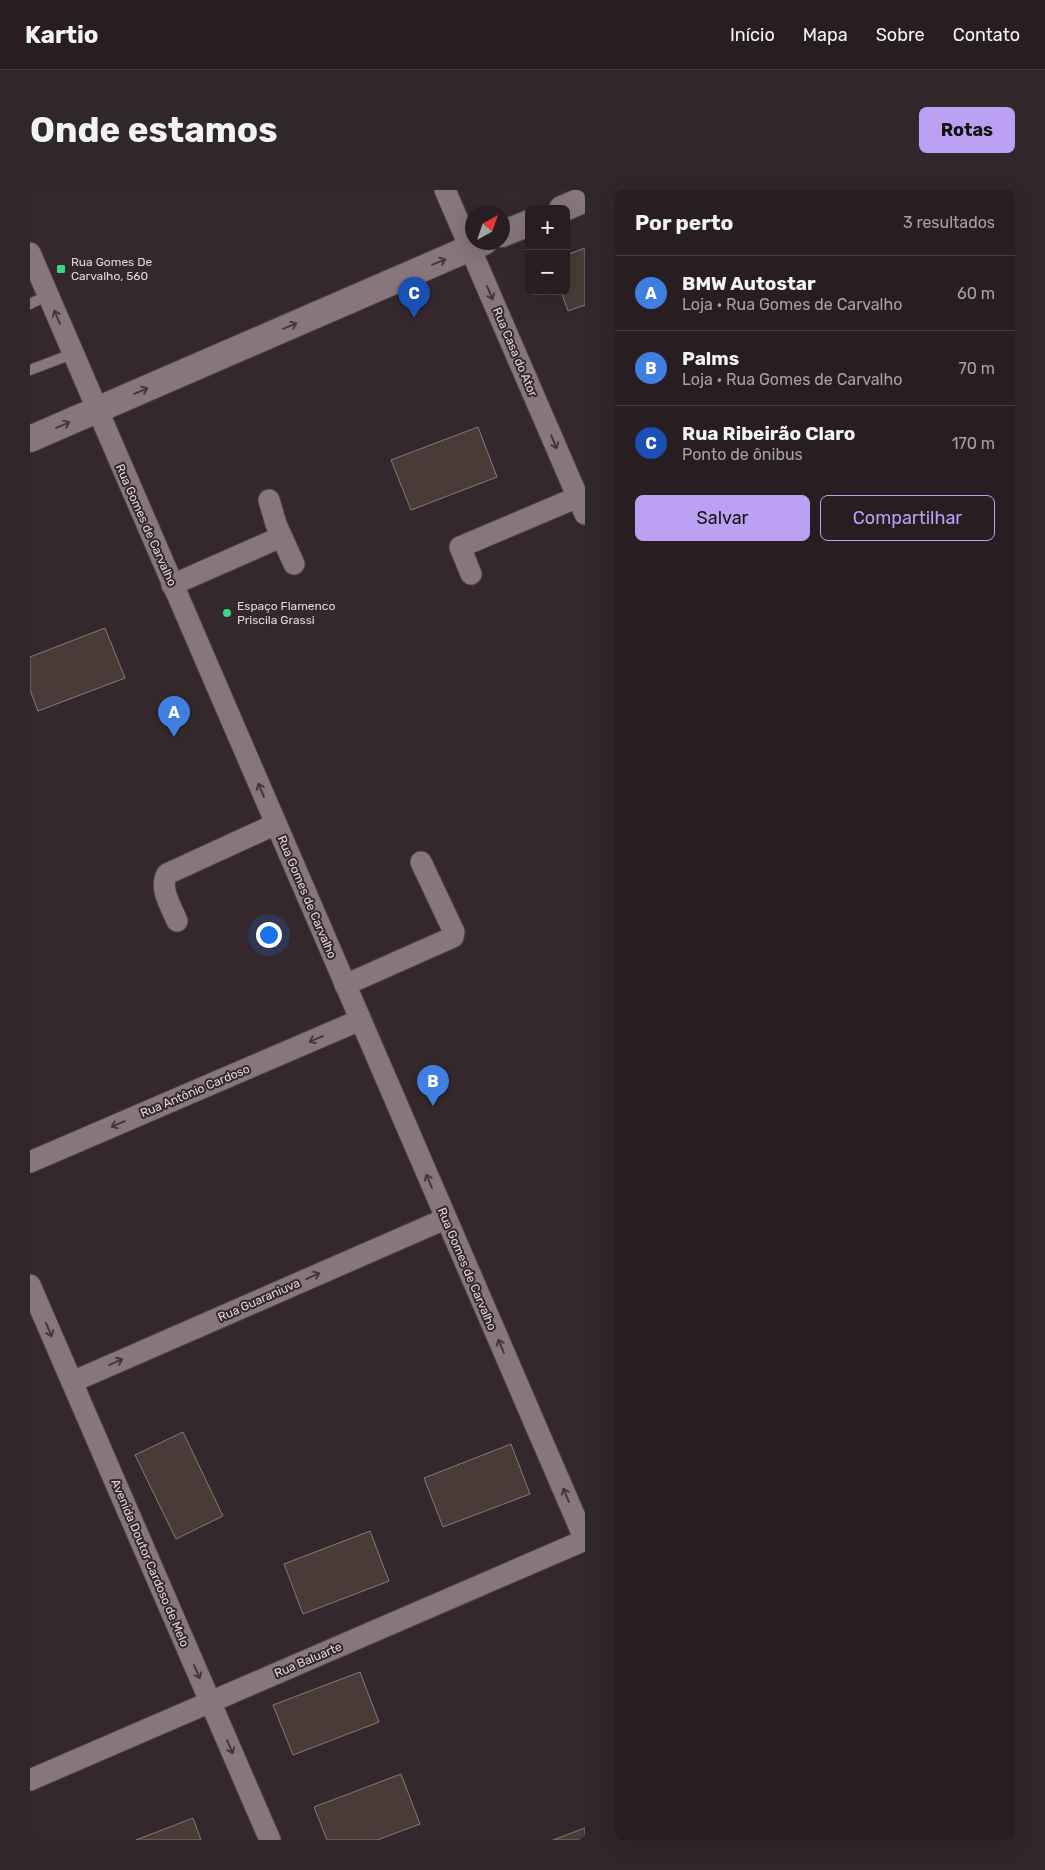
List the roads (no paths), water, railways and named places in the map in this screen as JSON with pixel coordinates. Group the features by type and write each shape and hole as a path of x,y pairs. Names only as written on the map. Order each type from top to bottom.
{"street":[{"name":"Rua Casa do Ator","path":"445,190 465,224"},
{"path":"570,206 585,199"},
{"path":"510,231 525,225"},
{"path":"30,439 466,250"},
{"name":"Rua Casa do Ator","path":"479,250 581,505"},
{"name":"Rua Gomes de Carvalho","path":"30,253 39,300 72,354 585,1540"},
{"path":"269,500 281,537 294,564"},
{"path":"471,574 460,547 581,505"},
{"path":"172,584 281,537"},
{"path":"177,921 164,890 163,882 167,874 276,824"},
{"path":"345,985 453,937 454,932 421,862"},
{"name":"Rua Antônio Cardoso","path":"30,1162 360,1020"},
{"name":"Rua Guaraniuva","path":"72,1382 445,1218"},
{"name":"Avenida Doutor Cardoso de Melo","path":"30,1285 270,1840"},
{"name":"Rua Baluarte","path":"30,1780 585,1540"}],"lane":[{"path":"30,370 72,354"}],"place":[{"name":"Rua Gomes De Carvalho, 560","path":"61,269"},
{"name":"Rua Ribeirão Claro","path":"414,318"},
{"name":"Espaço Flamenco Priscila Grassi","path":"227,613"},
{"name":"BMW Autostar","path":"174,737"},
{"name":"Palms","path":"433,1106"}]}
